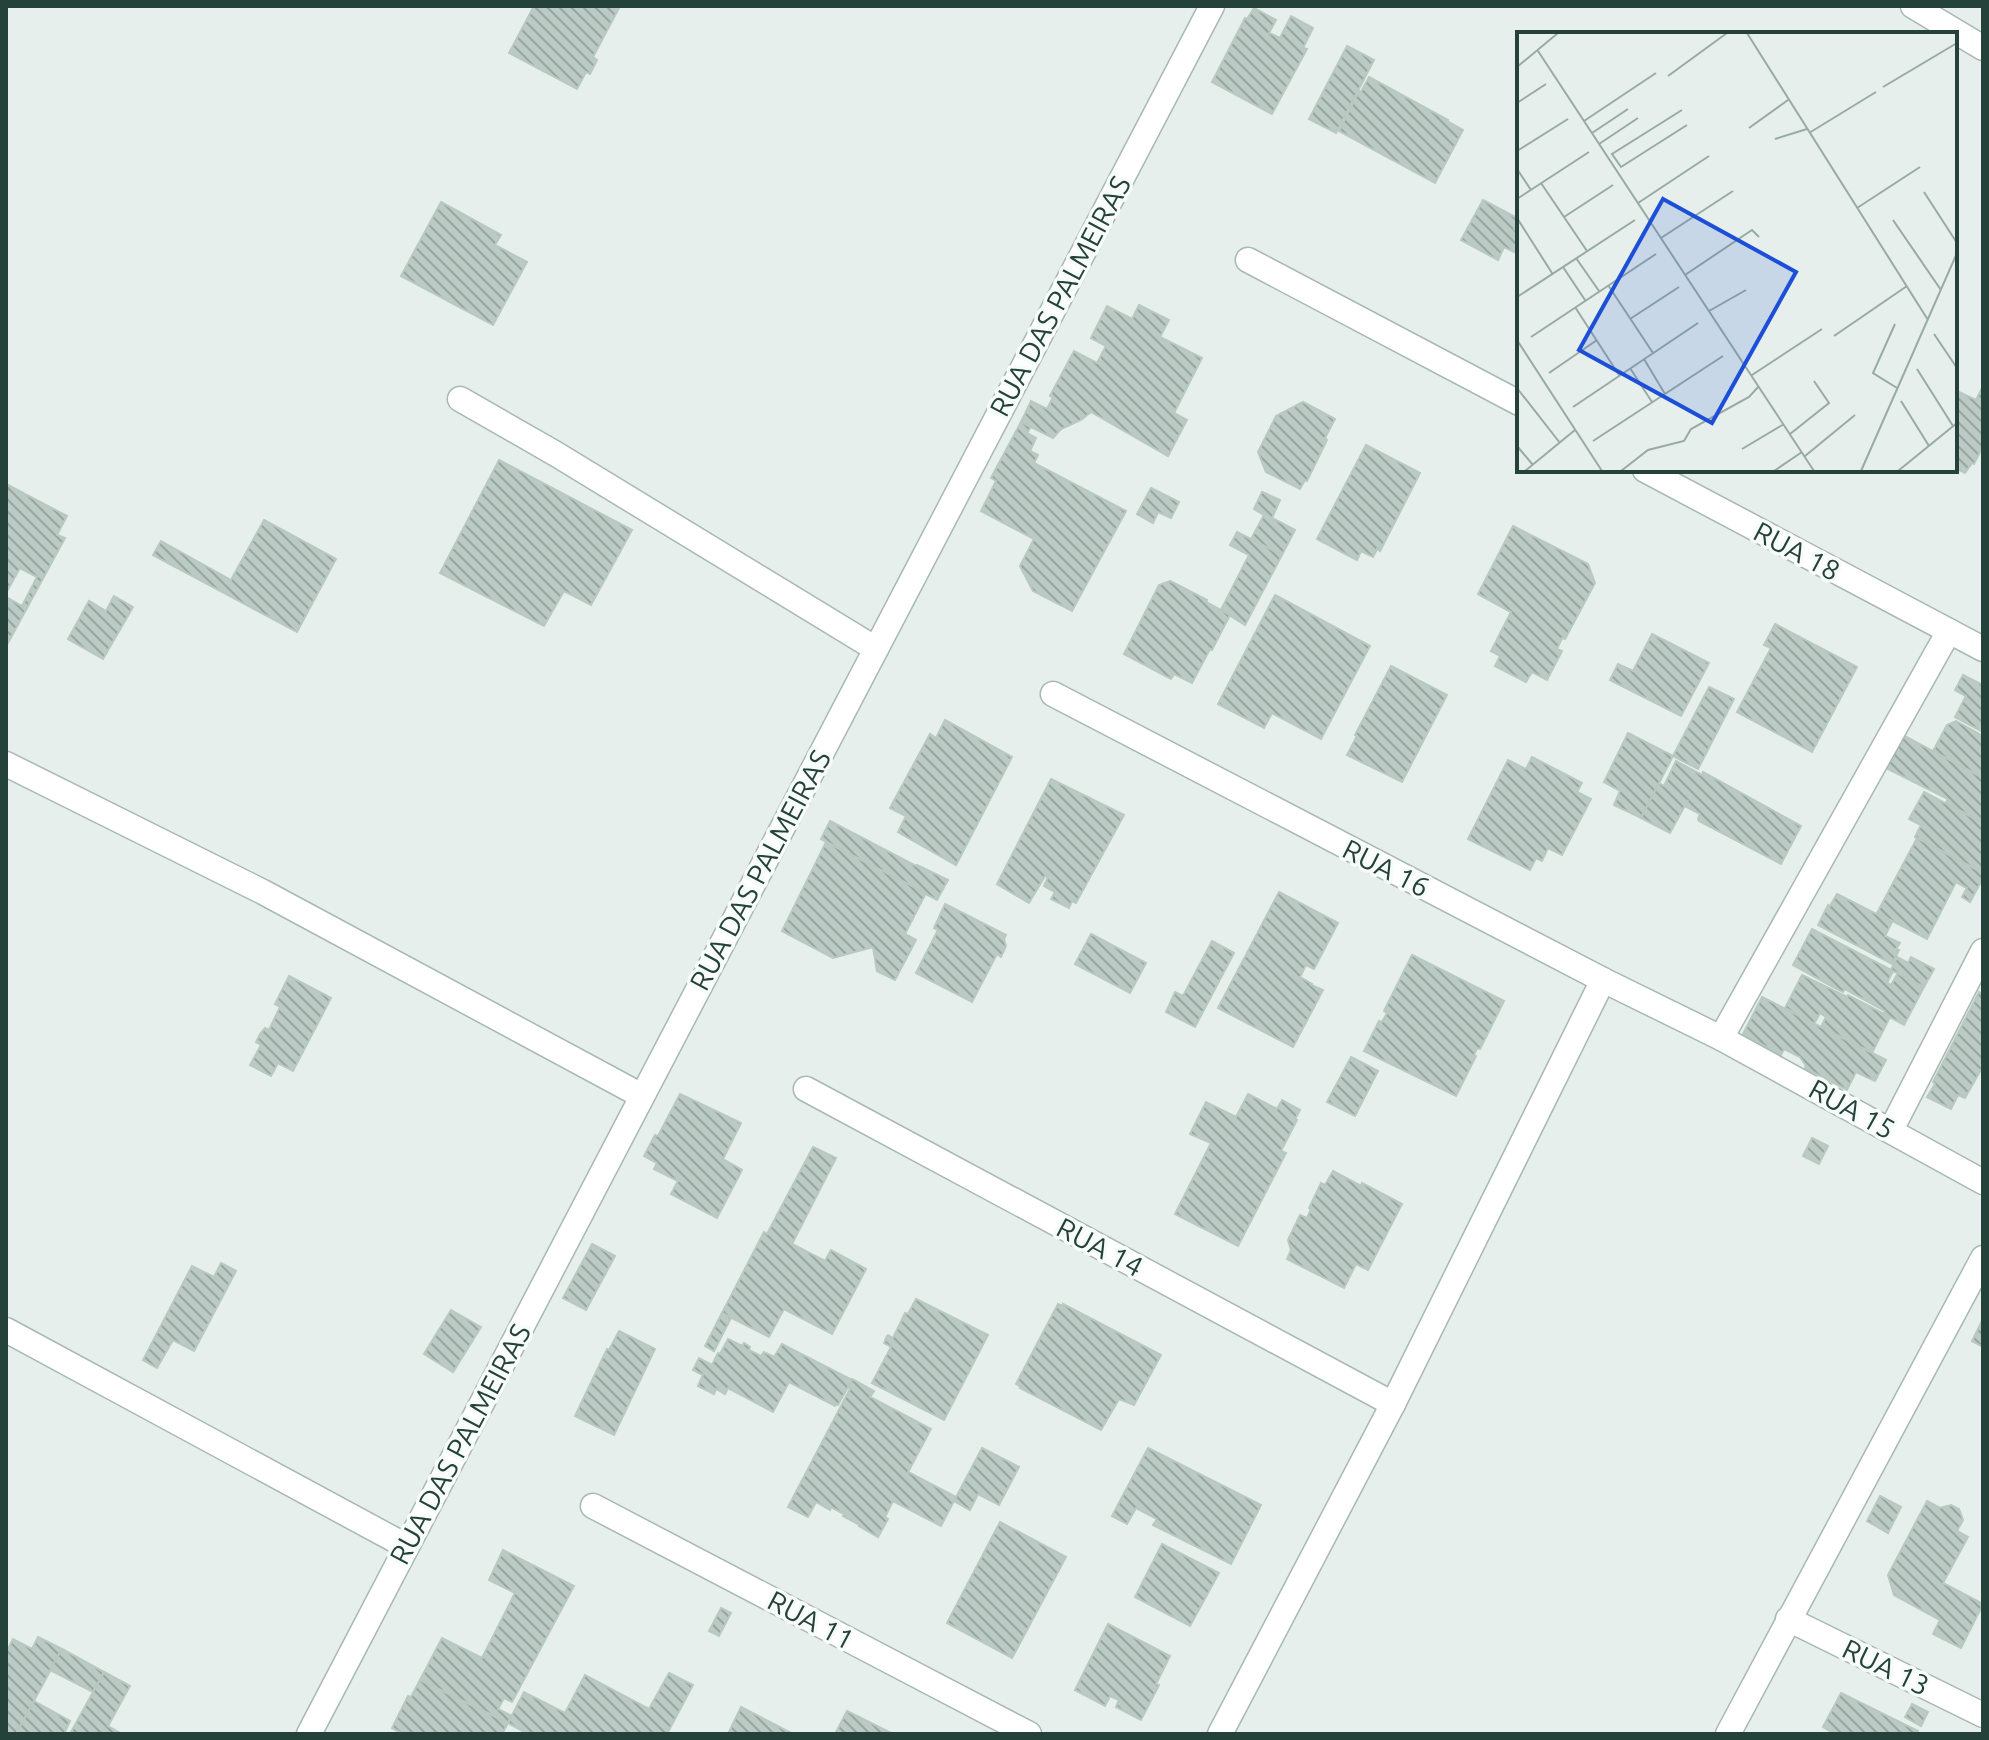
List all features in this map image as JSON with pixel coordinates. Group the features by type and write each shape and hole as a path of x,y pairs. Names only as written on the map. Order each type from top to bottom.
{"street":[{"name":"RUA DAS PALMEIRAS","path":"309,1734 1212,6"},
{"path":"1913,6 1956,32"},
{"path":"1957,32 1983,48"},
{"path":"1248,260 1517,402"},
{"path":"460,399 876,649"},
{"name":"RUA 18","path":"1649,472 1983,649"},
{"path":"1721,1038 1949,631"},
{"name":"RUA 16","path":"1053,694 1603,980 1721,1038"},
{"path":"6,764 263,892 642,1096"},
{"path":"1891,1130 1983,951"},
{"path":"1220,1734 1393,1404 1603,980"},
{"name":"RUA 15","path":"1721,1038 1983,1182"},
{"name":"RUA 14","path":"806,1089 1393,1404"},
{"path":"1728,1734 1983,1258"},
{"path":"6,1330 406,1546"},
{"name":"RUA 11","path":"593,1506 1029,1734"},
{"name":"RUA 13","path":"1788,1619 1983,1715"}],"building":[{"path":"534,6 620,6 593,57 597,60 590,74 586,72 577,89 509,53"},
{"path":"1254,8 1276,20 1269,33 1280,38 1291,16 1313,28 1303,48 1307,49 1272,114 1212,82 1245,18"},
{"path":"1347,46 1374,60 1336,133 1309,119"},
{"path":"1369,77 1463,130 1435,183 1339,131"},
{"path":"1483,200 1517,218 1514,229 1517,231 1517,245 1514,252 1504,247 1498,260 1461,240"},
{"path":"441,202 501,235 495,245 527,262 493,325 401,276"},
{"path":"1139,305 1169,320 1160,337 1202,358 1174,413 1187,420 1168,456 1091,412 1061,429 1053,438 1021,422 1031,401 1047,409 1053,397 1050,396 1074,351 1097,363 1106,346 1091,338 1107,306 1132,319"},
{"path":"1983,386 1983,446 1974,464 1965,473 1957,469 1957,391 1976,400"},
{"path":"1303,402 1335,419 1307,481 1300,489 1266,472 1258,452 1276,416"},
{"path":"1021,422 1031,427 1027,433 1036,438 1030,451 1038,455 1034,463 1126,511 1072,611 1033,591 1020,566 1034,539 981,511 996,481 991,478"},
{"path":"1366,445 1420,473 1380,551 1377,549 1373,557 1361,551 1357,560 1317,539"},
{"path":"499,460 632,530 591,605 564,591 544,626 440,573"},
{"path":"6,484 67,516 57,535 65,538 8,643 6,597 22,606 37,577 20,568 6,593"},
{"path":"1151,488 1179,502 1171,518 1158,512 1153,523 1137,514"},
{"path":"1262,492 1280,500 1272,518 1295,530 1282,555 1251,539 1264,515 1254,509"},
{"path":"264,520 336,559 297,632 153,555 161,541 231,580"},
{"path":"1513,526 1588,564 1595,583 1565,639 1562,638 1557,649 1562,651 1547,680 1532,672 1526,682 1495,666 1500,656 1491,651 1511,612 1478,594"},
{"path":"1237,532 1282,555 1245,625 1221,610 1249,555 1230,545"},
{"path":"1170,581 1230,615 1192,683 1174,674 1171,679 1124,654 1159,585"},
{"path":"1275,595 1370,646 1321,739 1272,713 1264,728 1218,704"},
{"path":"114,596 133,607 103,659 68,639 89,601 106,611"},
{"path":"1775,624 1857,667 1812,752 1737,712 1771,648 1764,645"},
{"path":"1652,634 1709,663 1681,716 1610,680 1618,664 1633,671"},
{"path":"1391,666 1447,695 1402,782 1347,755"},
{"path":"1963,675 1983,685 1983,732 1955,717 1966,696 1955,690"},
{"path":"1709,687 1734,699 1698,769 1673,756"},
{"path":"945,720 1012,757 956,865 898,832 906,816 890,808 930,734 936,738"},
{"path":"1956,721 1983,736 1983,778 1933,751 1947,725"},
{"path":"1628,733 1673,756 1641,818 1614,805 1620,791 1604,782"},
{"path":"1899,733 1983,778 1983,823 1946,803 1948,799 1882,766"},
{"path":"1532,757 1582,783 1577,792 1591,799 1562,855 1548,848 1542,861 1536,858 1530,870 1468,839 1508,760 1526,769"},
{"path":"1676,761 1702,775 1703,772 1801,826 1781,864 1699,821 1700,814 1685,806 1688,800 1670,833 1641,818 1659,783 1664,786"},
{"path":"1051,779 1124,815 1076,903 1072,901 1069,908 1051,899 1055,892 1044,886 1048,877 1045,876 1029,903 997,884"},
{"path":"1924,792 1983,823 1983,873 1915,837 1921,825 1909,819"},
{"path":"830,821 948,880 937,900 821,839"},
{"path":"1917,838 1983,873 1970,902 1962,897 1967,888 1956,882 1927,939 1877,913"},
{"path":"826,842 926,893 905,934 916,940 895,980 877,971 873,947 833,958 782,931"},
{"path":"1279,892 1338,923 1314,969 1306,965 1300,977 1323,990 1293,1047 1218,1008"},
{"path":"1837,894 1892,922 1885,936 1900,943 1892,964 1818,925"},
{"path":"945,904 1006,935 1006,946 1001,957 997,954 972,1002 916,973 938,930 934,928"},
{"path":"1812,929 1893,971 1887,983 1891,985 1898,973 1924,987 1904,1025 1845,989 1843,992 1793,965"},
{"path":"1091,934 1146,963 1130,993 1075,964"},
{"path":"1212,941 1234,953 1195,1027 1166,1012 1175,992 1183,996"},
{"path":"1412,955 1504,1001 1480,1049 1477,1048 1456,1096 1364,1051 1379,1021 1382,1022 1387,1013 1384,1011"},
{"path":"1897,957 1908,963 1911,957 1934,969 1924,987 1891,970"},
{"path":"1802,975 1890,1017 1872,1053 1821,1027 1826,1017 1820,1013 1814,1024 1785,1008"},
{"path":"289,976 331,998 293,1071 278,1063 271,1076 250,1065 261,1045 256,1042 260,1034 265,1028 269,1030 280,1007 275,1004"},
{"path":"1979,992 1983,995 1983,1066 1965,1098 1958,1095 1951,1109 1927,1097"},
{"path":"1762,997 1886,1060 1875,1081 1856,1072 1847,1090 1805,1068 1800,1057 1784,1049 1781,1055 1743,1034"},
{"path":"1351,1057 1378,1071 1355,1116 1327,1102"},
{"path":"680,1094 741,1123 723,1159 742,1170 717,1218 671,1194 678,1181 654,1169 657,1163 644,1156"},
{"path":"1248,1094 1277,1109 1282,1100 1300,1110 1281,1151 1286,1153 1238,1246 1175,1214 1211,1143 1190,1134 1206,1102 1236,1117"},
{"path":"1812,1138 1828,1146 1819,1164 1803,1156"},
{"path":"813,1147 836,1158 792,1244 825,1261 831,1250 866,1269 832,1334 784,1309 769,1337 722,1313"},
{"path":"1333,1171 1402,1204 1368,1270 1356,1264 1344,1288 1287,1259 1291,1250 1288,1240 1300,1215 1307,1218 1321,1183 1325,1185"},
{"path":"592,1244 615,1256 586,1310 563,1298"},
{"path":"221,1263 236,1271 194,1351 173,1340 157,1368 143,1360 192,1266 214,1277"},
{"path":"916,1299 988,1335 944,1420 872,1383 891,1347 884,1343 886,1338 888,1335 893,1338"},
{"path":"1058,1304 1161,1355 1134,1405 1119,1399 1101,1430 1016,1384"},
{"path":"451,1310 481,1327 453,1372 424,1354"},
{"path":"722,1313 731,1318 714,1351 705,1346"},
{"path":"1983,1319 1983,1347 1972,1341"},
{"path":"619,1331 655,1349 614,1435 575,1416"},
{"path":"728,1339 742,1346 744,1343 750,1347 749,1350 761,1356 764,1352 774,1357 782,1344 852,1380 835,1406 789,1382 773,1412 728,1388 725,1394 716,1389 714,1394 698,1386 703,1375 693,1370 699,1358 712,1365"},
{"path":"852,1379 874,1391 870,1397 931,1429 908,1472 956,1497 941,1526 893,1501 878,1537 844,1514 816,1502 808,1517 788,1507 850,1389"},
{"path":"982,1448 1019,1467 999,1505 978,1494 970,1510 954,1501"},
{"path":"1148,1448 1261,1505 1231,1564 1153,1525 1157,1519 1136,1508 1127,1524 1112,1516"},
{"path":"1880,1496 1901,1507 1888,1533 1867,1521"},
{"path":"1927,1501 1940,1508 1951,1505 1959,1509 1963,1520 1957,1531 1968,1537 1943,1583 1983,1604 1961,1648 1933,1634 1940,1620 1894,1595 1888,1575"},
{"path":"1000,1522 1066,1557 1012,1658 947,1623"},
{"path":"1162,1544 1219,1573 1190,1626 1135,1597"},
{"path":"503,1550 574,1586 512,1702 504,1698 498,1709 512,1716 508,1723 420,1680 442,1638 482,1658 515,1593 489,1580"},
{"path":"721,1608 731,1613 719,1636 709,1631"},
{"path":"1108,1624 1170,1656 1141,1720 1116,1707 1119,1700 1110,1696 1105,1706 1075,1690"},
{"path":"38,1637 62,1649 16,1734 6,1734 6,1653 13,1639 32,1649"},
{"path":"62,1649 104,1672 93,1692 50,1670"},
{"path":"104,1672 130,1686 108,1726 122,1734 70,1734"},
{"path":"669,1673 693,1685 667,1734 528,1734 508,1723 524,1692 565,1713 585,1675 649,1709"},
{"path":"420,1680 508,1723 502,1734 403,1734 392,1728"},
{"path":"1841,1693 1918,1731 1917,1734 1830,1734 1823,1727"},
{"path":"34,1701 70,1721 64,1734 16,1734"},
{"path":"1912,1704 1928,1712 1921,1726 1905,1717"},
{"path":"741,1707 793,1734 728,1734"},
{"path":"847,1711 893,1734 835,1734"}]}
